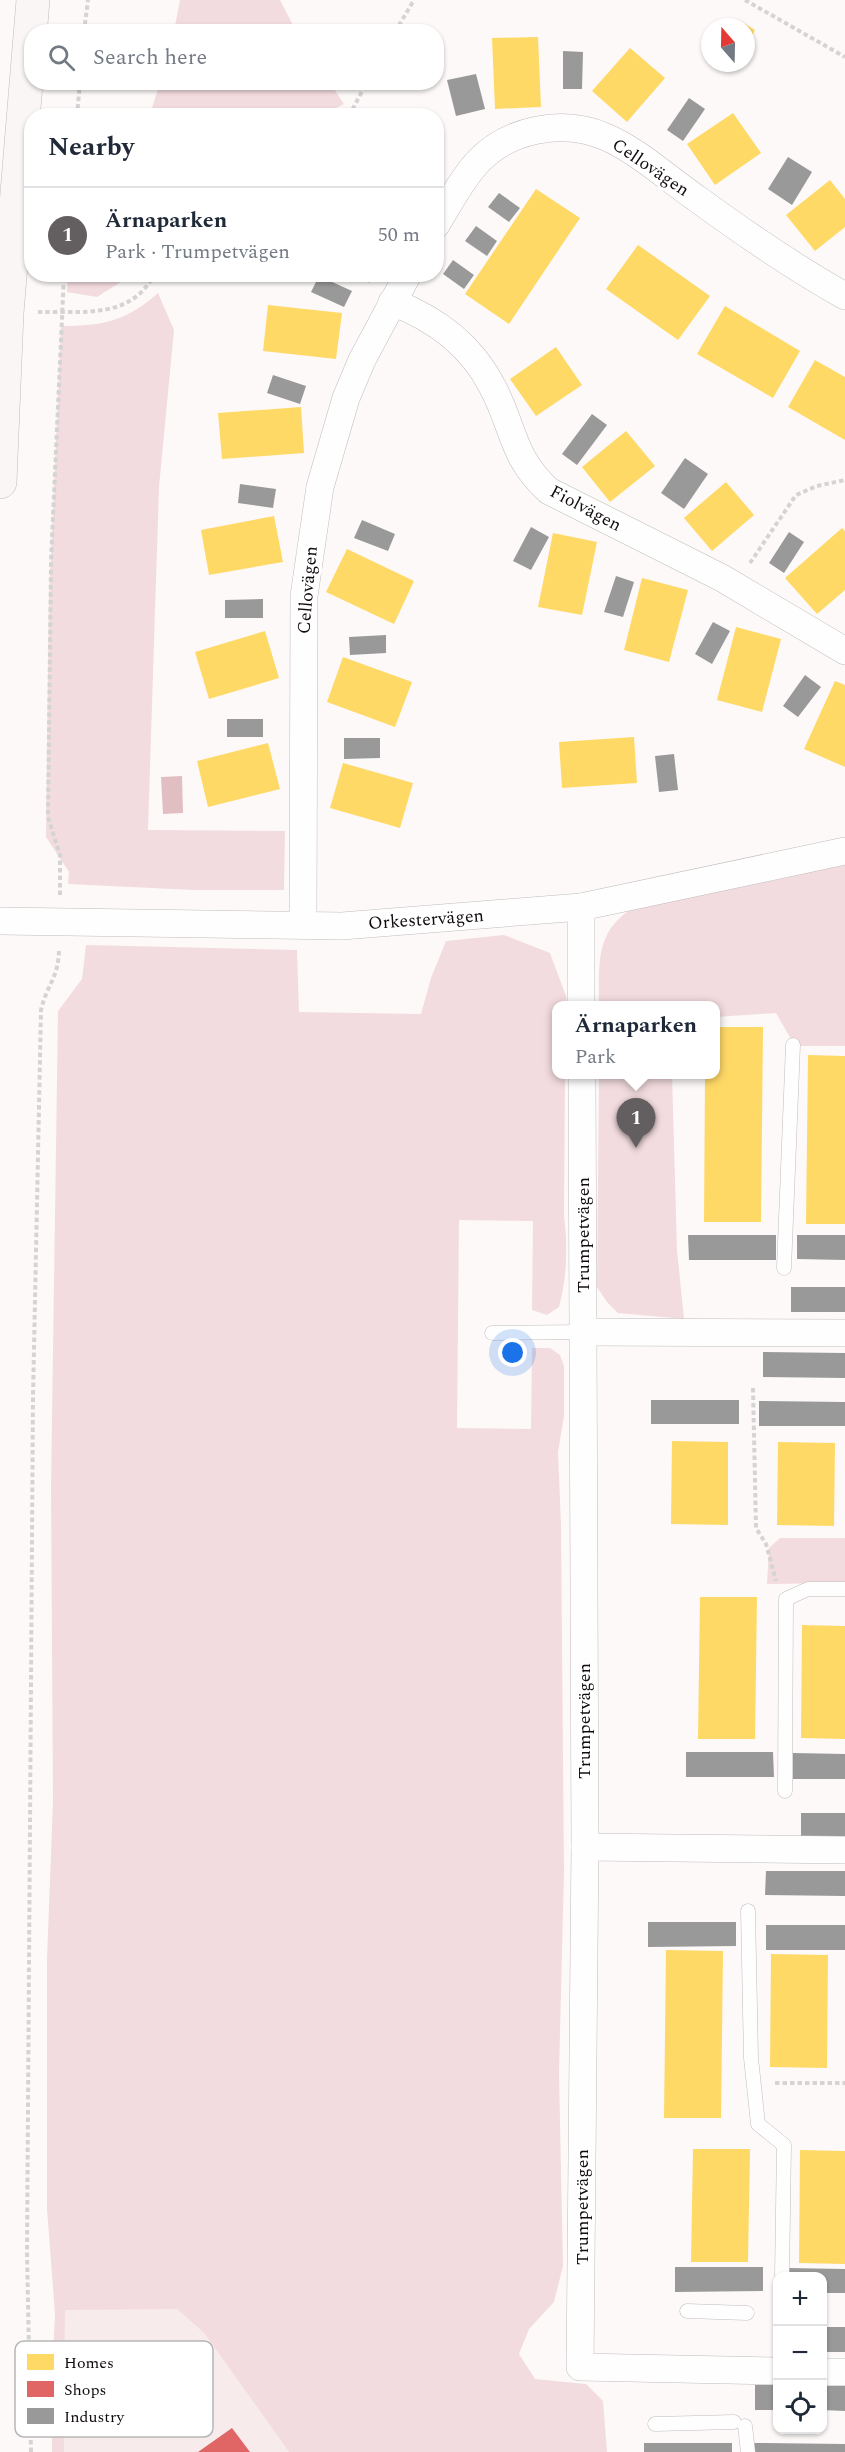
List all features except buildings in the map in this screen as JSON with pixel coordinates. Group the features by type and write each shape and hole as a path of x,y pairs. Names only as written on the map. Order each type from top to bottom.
{"main road":[{"path":"31,24 33,0"},
{"path":"0,482 4,312 25,90"}],"street":[{"name":"Cellovägen","path":"444,213 477,163 500,144 521,134 542,129 585,130 625,147 738,229 845,296"},
{"name":"Cellovägen","path":"303,925 305,801 303,643 307,570 320,487 346,398 403,282"},
{"name":"Fiolvägen","path":"392,302 431,319 474,358 493,387 515,447 536,479 549,491 736,587 845,651"},
{"name":"Orkestervägen","path":"0,921 342,926 581,907 845,851"},
{"path":"581,907 581,1001"},
{"name":"Trumpetvägen","path":"582,1079 585,1847 580,2367 773,2371"},
{"path":"583,1332 845,1333"},
{"path":"585,1847 845,1850"},
{"path":"827,2372 845,2372"}],"lane":[{"path":"784,1268 793,1046"},
{"path":"492,1333 583,1332"},
{"path":"785,1791 786,1599 808,1589 845,1589"},
{"path":"748,1911 754,2084 758,2124 784,2145 782,2272"},
{"path":"687,2311 747,2313"},
{"path":"655,2424 740,2424 748,2452"}],"path":[{"path":"85,24 88,0"},
{"path":"400,24 414,0"},
{"path":"746,0 845,57"},
{"path":"77,108 79,90"},
{"path":"353,108 363,90"},
{"path":"29,2341 27,2252 36,1203 41,1010 44,996 57,974 60,921 60,855 48,817 51,561 64,282"},
{"path":"4,312 100,312 131,302 150,282"},
{"path":"736,587 756,552 796,495 816,486 845,480"},
{"path":"753,1388 756,1528 766,1544 778,1587 786,1599"},
{"path":"754,2084 845,2083"},
{"path":"31,2437 31,2452"}],"shaded area":[{"path":"180,0 280,0 292,24 175,24"},
{"path":"158,90 335,90 344,104 336,108 152,108"},
{"path":"68,282 121,282 97,297 67,292"},
{"path":"158,293 174,330 159,487 148,830 285,831 284,890 193,890 68,884 69,872 46,837 49,598 61,326 90,325 114,320 135,310"},
{"path":"182,776 183,813 163,814 161,777"},
{"path":"845,863 845,1046 795,1046 776,1013 720,1017 720,1001 599,1001 600,958 603,945 616,922 627,912 643,902 776,880"},
{"path":"504,935 550,953 566,996 566,1001 552,1001 552,1079 565,1079 566,1262 559,1307 547,1315 532,1310 533,1221 459,1220 457,1428 531,1429 532,1348 550,1348 560,1355 564,1366 564,1416 558,1452 561,1525 564,1872 559,2073 563,2266 554,2302 529,2329 519,2354 535,2379 586,2384 603,2401 607,2452 289,2452 213,2346 213,2341 210,2341 177,2309 65,2310 65,2341 54,2341 55,2314 47,2209 47,1959 53,1802 51,1487 58,1011 82,979 86,945 297,950 299,1012 421,1014 431,978 446,941"},
{"path":"599,1079 672,1079 677,1250 684,1319 618,1313 597,1287"},
{"path":"780,1538 845,1538 845,1583 767,1584 769,1548"},
{"path":"65,2309 177,2309 210,2341 65,2341"},
{"path":"213,2346 289,2452 64,2452 64,2437 213,2437"},
{"path":"52,2437 64,2437 64,2452 52,2452"}],"place":[{"name":"Ärnaparken","path":"636,1148"}]}
